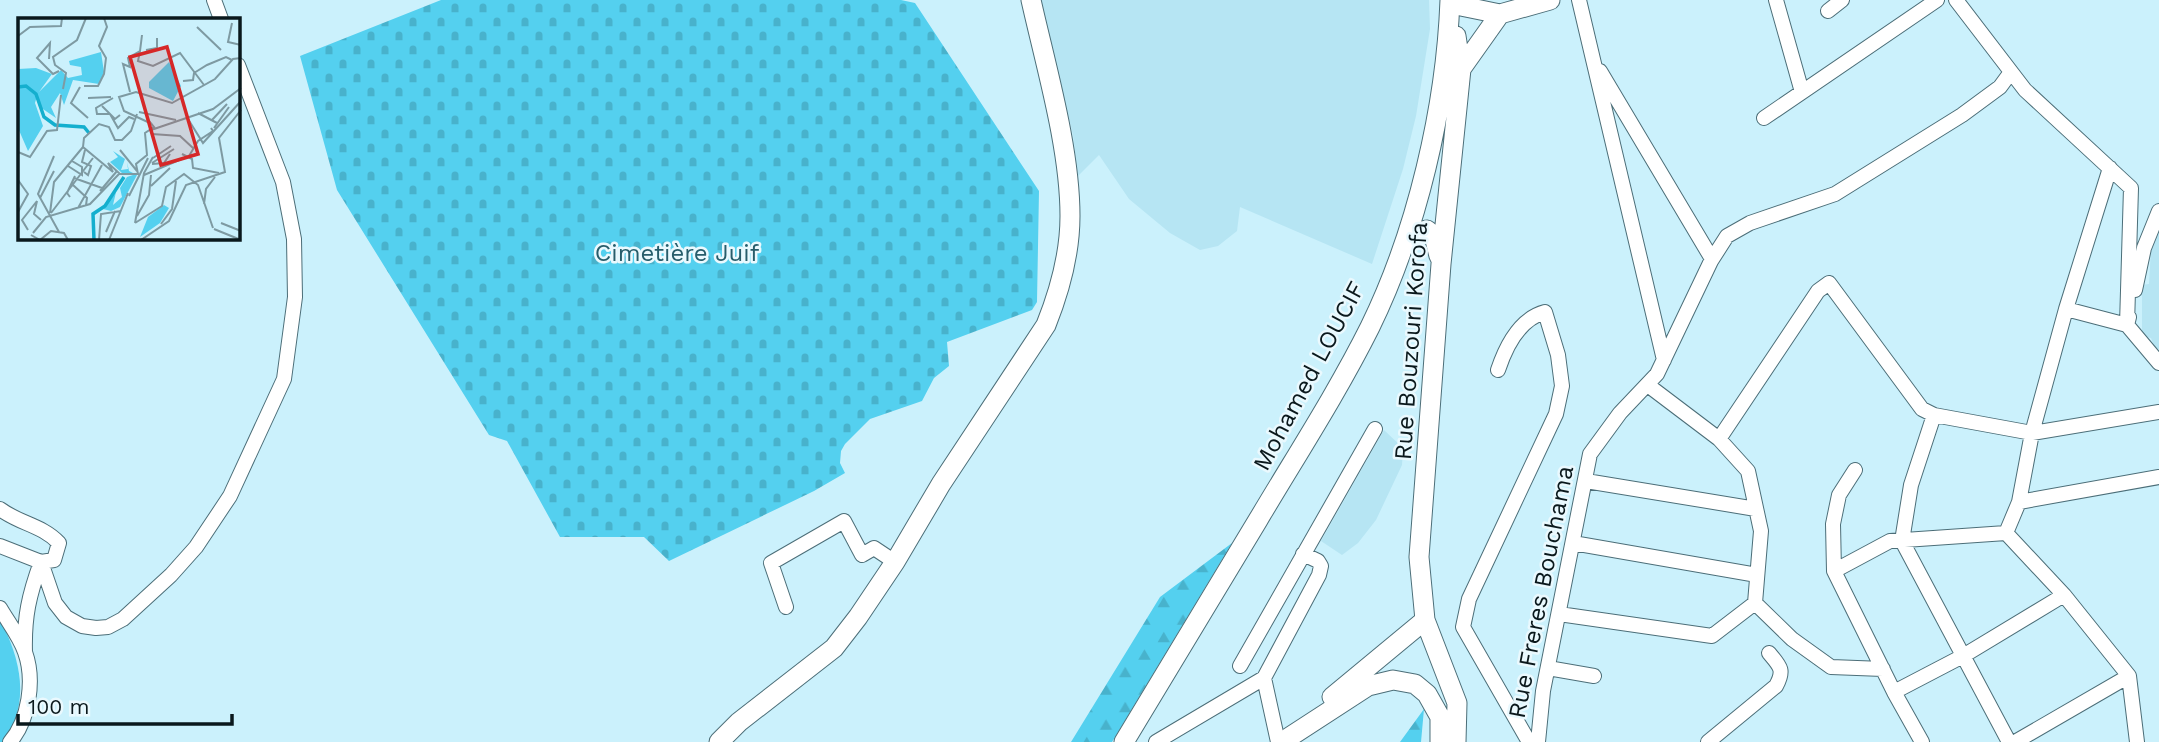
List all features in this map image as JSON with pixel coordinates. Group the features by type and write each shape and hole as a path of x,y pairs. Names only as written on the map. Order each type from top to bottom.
{"main road":[{"path":"719,742 739,722 834,648 895,562 941,484 1046,325 1065,265 1070,217 1068,177 1031,0"},
{"path":"1450,2 1500,14 1550,0"},
{"name":"Rue Bouzouri Korofa","path":"1450,2 1461,69 1441,264 1419,557 1424,620 1457,703 1456,742"},
{"name":"Mohamed LOUCIF","path":"1124,742 1370,326 1418,198 1440,106 1448,48 1450,2"},
{"path":"1461,69 1500,14"},
{"path":"1400,251 1415,233 1427,230 1434,236 1441,264"},
{"path":"1282,741 1424,620"},
{"path":"1282,741 1368,686 1393,680 1415,684 1427,694 1440,717 1440,742"}],"street":[{"path":"214,0 221,18"},
{"path":"1579,0 1664,360"},
{"path":"1776,0 1802,92"},
{"path":"1828,11 1842,0"},
{"path":"1764,118 1937,0"},
{"path":"1956,0 2025,90 2131,188 2127,325"},
{"path":"1593,59 1713,259"},
{"path":"41,562 55,603 66,617 82,626 96,628 108,627 123,619 171,575 196,547 230,496 284,379 295,297 294,239 283,181 240,70"},
{"name":"Rue Freres Bouchama","path":"1538,742 1548,668 1590,454 1620,413 1657,374 1727,236 1750,223 1835,194 1962,115 2000,87 2011,72"},
{"path":"2006,533 2019,502 2032,433 2066,309 2110,169"},
{"path":"2127,325 2144,247 2159,211"},
{"path":"1719,439 1818,291 1829,283 1922,410 1934,415 2032,433 2159,412"},
{"path":"2066,309 2127,325 2159,363"},
{"path":"1498,370 1512,337 1533,315 1545,312 1558,355 1562,386 1556,414 1469,599 1463,627 1529,742"},
{"path":"1559,614 1712,636 1755,603 1761,531 1748,471 1719,439 1648,386"},
{"path":"1934,415 1910,485 1902,541 2008,742"},
{"path":"1240,666 1375,429"},
{"path":"1855,470 1839,495 1833,524 1834,571 1922,742"},
{"path":"2019,502 2159,477"},
{"path":"1586,481 1756,509"},
{"path":"0,509 48,532 59,543 54,560 41,562 0,546"},
{"path":"786,607 771,563 844,521 862,555 874,548 895,562"},
{"path":"1834,571 1889,541 2006,533"},
{"path":"2006,533 2064,595 2129,676 2137,742"},
{"path":"1573,543 1757,575"},
{"path":"1156,742 1264,678 1320,575 1321,566 1318,561 1303,554"},
{"path":"9,742 18,733 29,698 24,624 28,597 41,562"},
{"path":"1894,692 1963,656 2064,595"},
{"path":"1755,603 1791,639 1830,667 1883,669"},
{"path":"0,608 25,652"},
{"path":"1708,742 1776,686 1782,676 1780,667 1769,653"},
{"path":"1548,668 1594,676"},
{"path":"2015,742 2129,676"},
{"path":"1264,678 1282,741"}],"shaded area":[{"path":"1040,0 1429,0 1430,29 1416,116 1403,169 1372,264 1240,207 1237,231 1218,246 1200,250 1170,233 1129,199 1099,155 1078,176 1073,135"},
{"path":"2159,227 2159,349 2155,348 2151,338 2142,336 2142,285 2149,284 2151,248"},
{"path":"1384,430 1403,448 1402,465 1376,520 1358,543 1342,555 1321,541"}],"green space":[{"name":"Cimetière Juif","path":"441,0 901,0 915,3 1039,191 1037,302 1032,310 947,342 949,366 934,378 922,401 870,419 841,451 840,463 845,473 814,491 669,561 644,537 560,537 507,441 489,435 337,190 300,56"},
{"path":"1232,543 1112,742 1071,742 1160,597"},
{"path":"0,619 13,650 20,681 17,712 3,742 0,742"},
{"path":"1424,709 1421,742 1400,742"}]}
